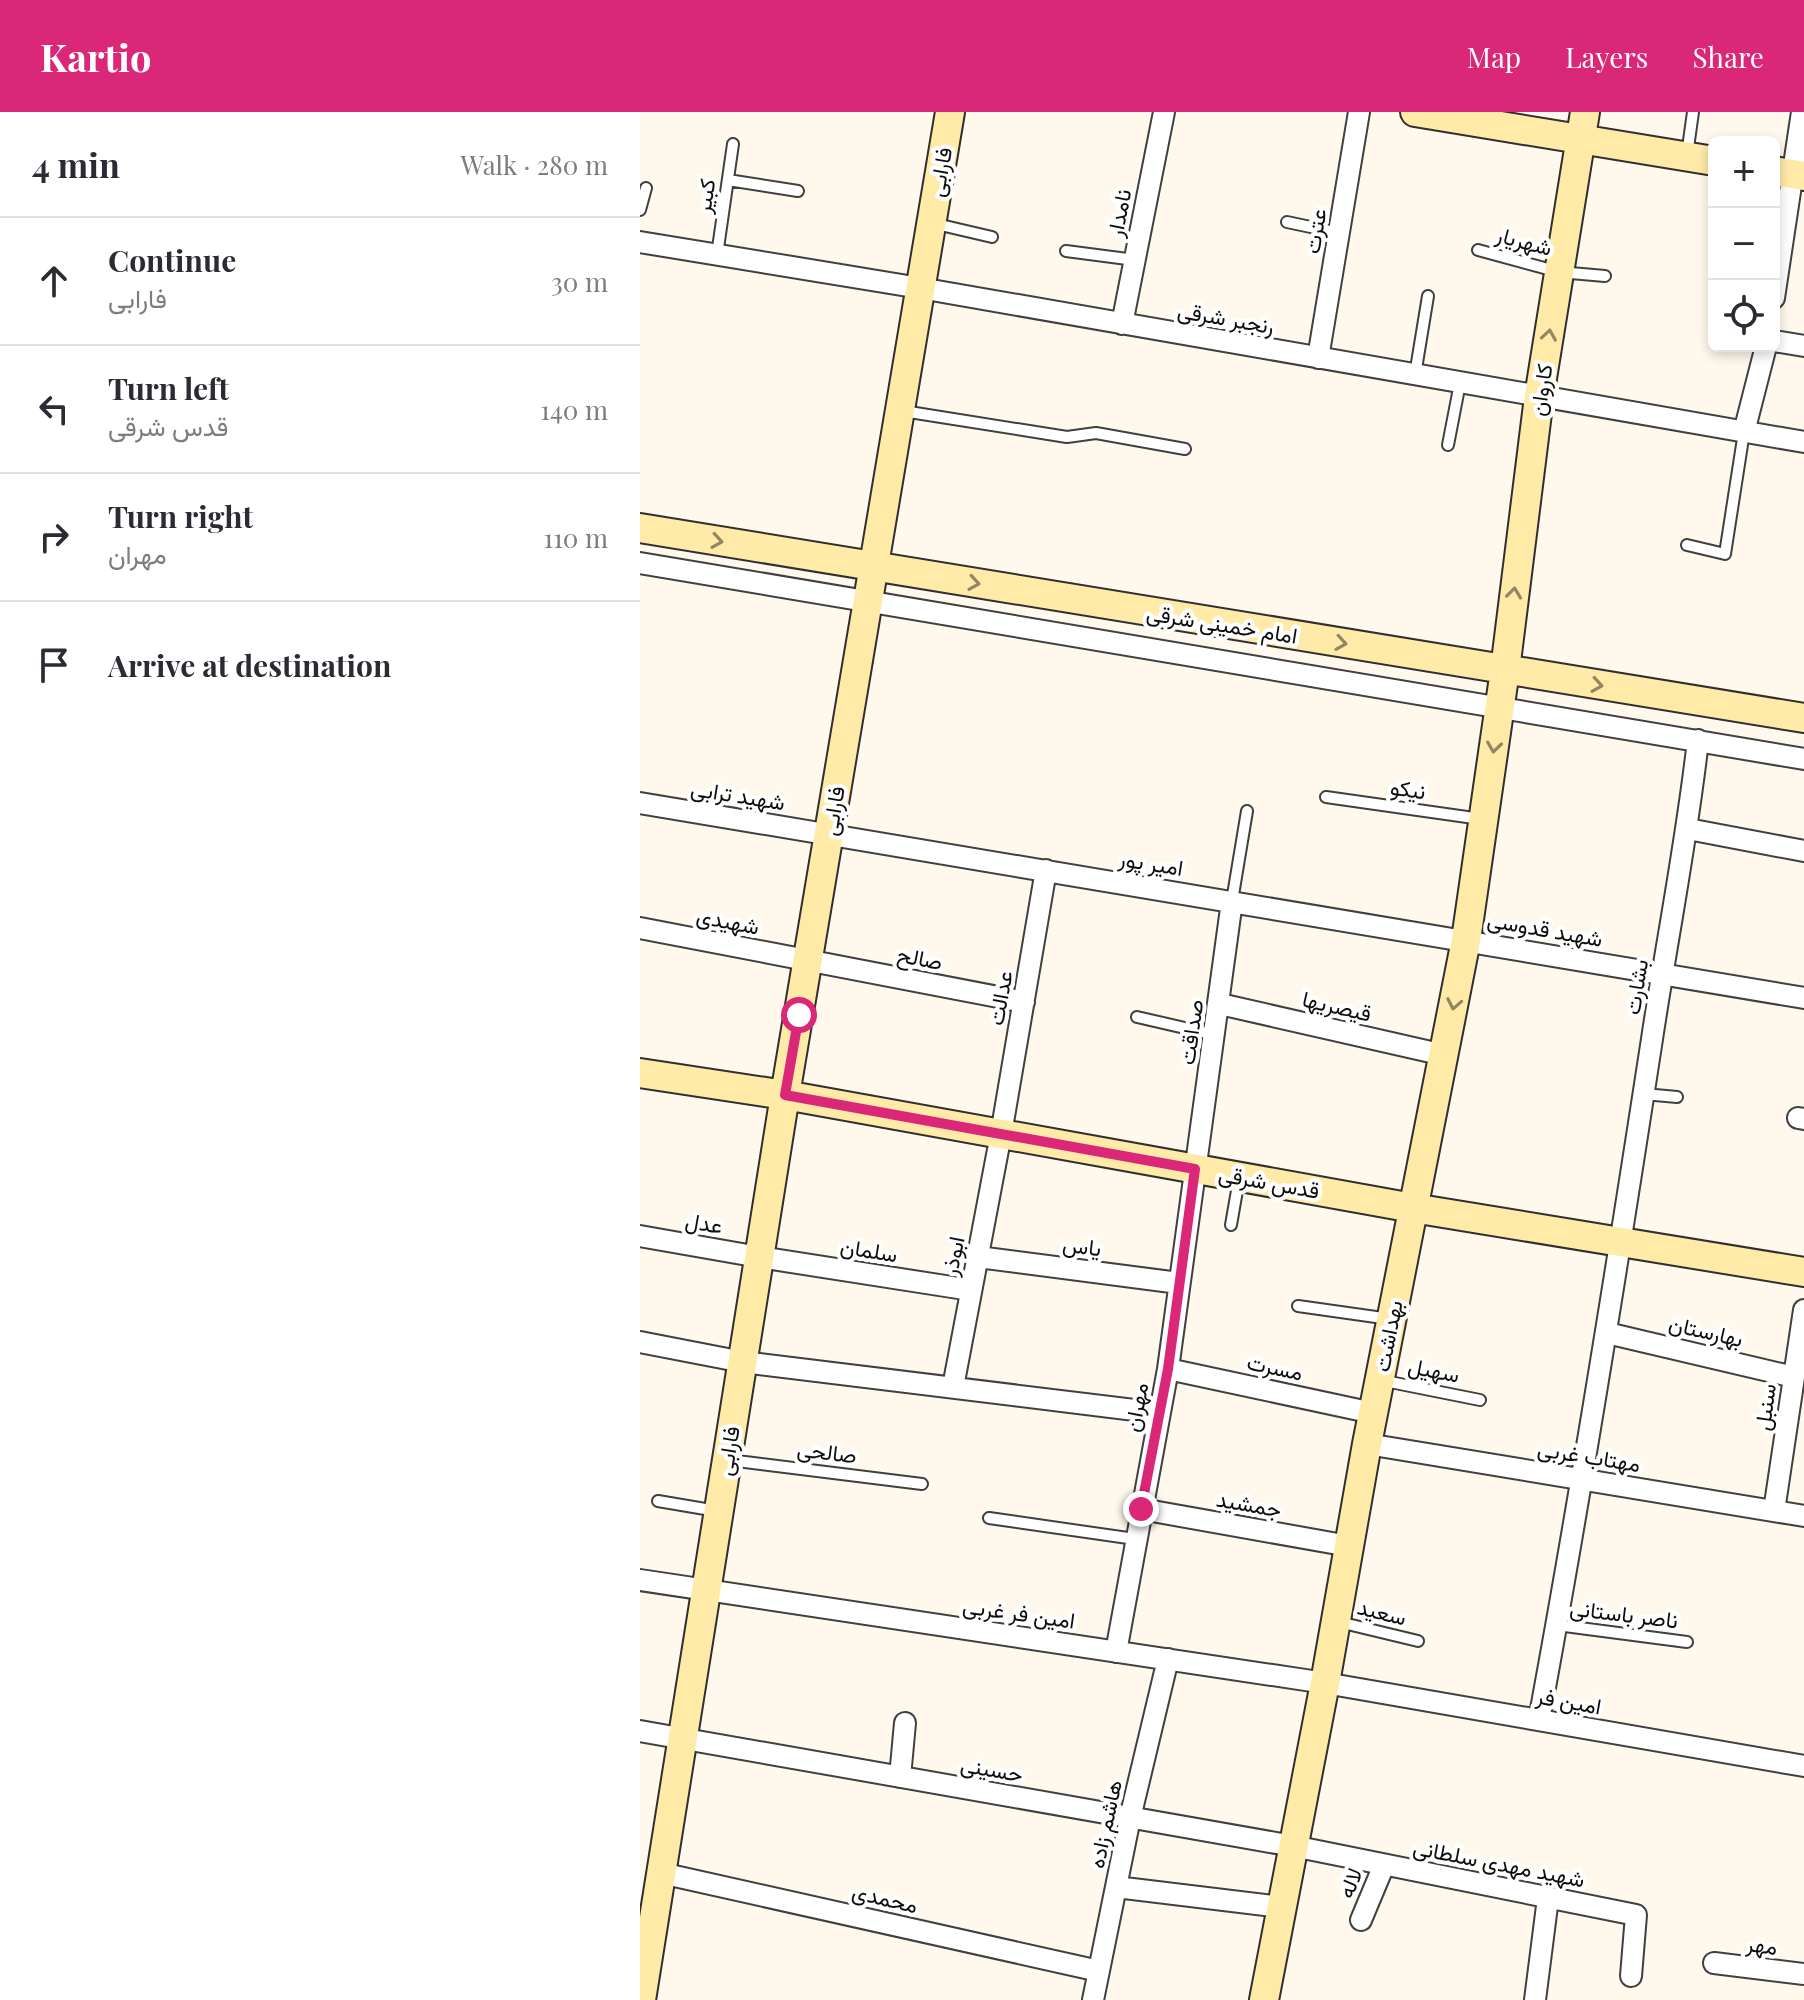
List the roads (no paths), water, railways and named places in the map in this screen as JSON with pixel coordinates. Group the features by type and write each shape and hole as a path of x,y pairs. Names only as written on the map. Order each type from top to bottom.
{"street":[{"name":"فارابی","path":"641,2000 785,1095 950,112"},
{"name":"نامدار","path":"1122,324 1164,112"},
{"name":"عترت","path":"1318,358 1359,112"},
{"path":"1415,112 1583,126 1700,159"},
{"path":"1776,280 1790,174 1802,112"},
{"name":"کاروان","path":"1505,670 1539,397 1583,126"},
{"name":"رنجبر شرقی","path":"640,242 1804,442"},
{"path":"1780,342 1804,346"},
{"path":"1744,432 1764,352"},
{"name":"امام خمینی شرقی","path":"640,528 1804,718"},
{"path":"640,563 1804,759"},
{"name":"بهداشت","path":"1264,2000 1379,1380 1466,940 1505,670"},
{"name":"بشارت","path":"1622,1242 1662,974 1688,829 1698,740"},
{"name":"شهید ترابی","path":"640,803 829,834"},
{"path":"1688,829 1804,851"},
{"name":"امیر پور","path":"829,834 1466,940"},
{"name":"عدالت","path":"1001,1134 1046,870"},
{"name":"صداقت","path":"1195,1169 1232,901"},
{"name":"شهیدی","path":"640,928 808,961"},
{"name":"شهید قدوسی","path":"1466,940 1804,998"},
{"name":"صالح","path":"808,961 1024,1002"},
{"name":"قیصریها","path":"1220,1004 1444,1055"},
{"name":"قدس شرقی","path":"640,1073 785,1095 1413,1208 1804,1272"},
{"name":"ابوذر","path":"953,1387 1001,1134"},
{"name":"مهران","path":"1116,1652 1168,1369 1195,1169"},
{"name":"عدل","path":"640,1236 759,1257"},
{"path":"1539,1720 1584,1479 1622,1242"},
{"name":"سلمان","path":"759,1257 971,1290"},
{"name":"یاس","path":"978,1257 1179,1283"},
{"name":"سنبل","path":"1774,1511 1804,1310"},
{"name":"بهارستان","path":"1607,1333 1794,1377"},
{"path":"640,1342 743,1362 1159,1413"},
{"name":"مسرت","path":"1168,1369 1373,1413"},
{"name":"مهتاب غربی","path":"1367,1444 1804,1516"},
{"name":"جمشید","path":"1141,1509 1349,1546"},
{"name":"امین فر غربی","path":"640,1580 1325,1683"},
{"name":"هاشم زاده","path":"1093,2000 1130,1818 1168,1659"},
{"name":"امین فر","path":"1325,1683 1804,1766"},
{"path":"900,1777 905,1723"},
{"name":"حسینی","path":"640,1731 1293,1846"},
{"name":"شهید مهدی سلطانی","path":"1293,1846 1636,1915 1631,1976"},
{"name":"لاله","path":"1361,1920 1384,1865"},
{"name":"محمدی","path":"661,1873 1099,1971"},
{"path":"1116,1887 1281,1907"},
{"path":"1535,2000 1548,1898"},
{"name":"مهر","path":"1714,1963 1804,1974"}],"lane":[{"path":"1693,112 1700,159"},
{"name":"کبیر","path":"717,255 733,144"},
{"path":"728,180 798,191"},
{"path":"640,210 646,188"},
{"path":"1287,222 1339,233"},
{"path":"931,223 992,237"},
{"name":"شهریار","path":"1478,250 1559,272 1605,276"},
{"path":"1066,251 1135,260"},
{"path":"1415,375 1428,296"},
{"path":"1448,445 1460,383"},
{"path":"900,410 1067,437 1096,433 1185,449"},
{"path":"1687,545 1725,554 1744,432"},
{"name":"نیکو","path":"1326,797 1483,820"},
{"path":"1232,901 1247,811"},
{"path":"1137,1017 1215,1035"},
{"path":"1644,1094 1677,1097"},
{"path":"1231,1225 1240,1177"},
{"path":"1298,1306 1392,1319"},
{"name":"سهیل","path":"1379,1380 1480,1400"},
{"name":"صالحی","path":"727,1460 922,1484"},
{"path":"658,1501 719,1511"},
{"path":"989,1518 1135,1539"},
{"name":"سعید","path":"1336,1621 1418,1641"},
{"name":"ناصر باستانی","path":"1557,1625 1687,1642"}]}
